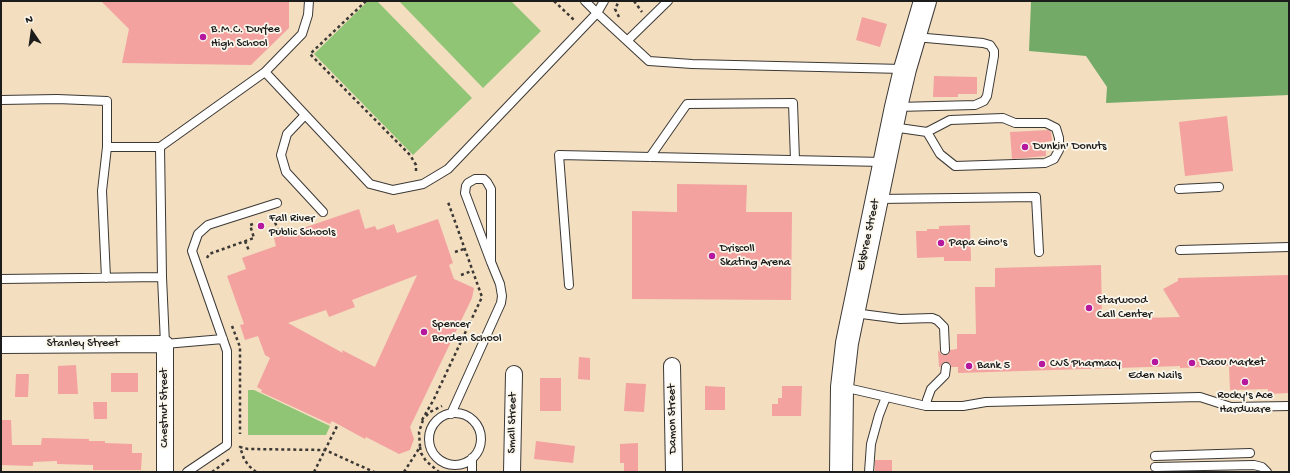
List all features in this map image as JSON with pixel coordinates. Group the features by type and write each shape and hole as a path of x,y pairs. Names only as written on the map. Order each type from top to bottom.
{"street":[{"name":"Elsbree Street","path":"841,472 842,387 845,357 884,162 905,69 924,1"},
{"name":"Stanley Street","path":"1,345 165,344"},
{"name":"Chestnut Street","path":"165,344 165,472"},
{"name":"Damon Street","path":"672,366 674,472"},
{"name":"Small Street","path":"512,472 514,374"}],"lane":[{"path":"107,147 160,147 265,72 302,34 308,15 309,1"},
{"path":"585,1 649,61 692,64 905,69"},
{"path":"265,72 370,184 394,190 423,184 448,169 597,13 604,1"},
{"path":"628,40 668,1"},
{"path":"894,117 975,105 984,101 987,96 994,56 994,51 990,45 983,43 914,37"},
{"path":"1,100 107,102 107,147 102,191 106,278"},
{"path":"650,157 687,104 793,104 795,160"},
{"path":"305,115 287,134 281,155 286,172 323,212"},
{"path":"894,117 927,132 940,154 955,166 1045,163 1054,159 1059,150 1059,138 1056,128 1046,123 1015,124 1003,118 950,120 927,132"},
{"path":"160,147 162,277 165,344 223,339"},
{"path":"569,284 559,155 884,162"},
{"path":"451,414 501,303 501,289 465,194 468,183 480,178 487,182 491,189 491,262"},
{"path":"1179,189 1219,187"},
{"path":"877,199 1036,197 1039,252"},
{"path":"187,472 227,445 227,351 192,251 198,234 208,225 277,203"},
{"path":"1180,250 1289,247"},
{"path":"1,279 162,277"},
{"path":"853,313 900,318 932,318 941,322 944,327 945,350"},
{"path":"926,406 931,389 945,375 946,367"},
{"path":"842,387 926,406 963,406 986,402 1200,397 1231,407 1289,406"},
{"path":"869,472 870,444 886,397"},
{"path":"451,414 464,414 474,421 480,430 481,442 477,453 463,463 452,464 441,460 433,452 430,441 431,430 437,420 451,414"},
{"path":"1155,456 1250,454"},
{"path":"472,458 472,472"},
{"path":"1155,467 1254,465 1262,467 1267,472"}],"path":[{"path":"366,1 310,54 410,155 416,165 416,174"},
{"path":"554,1 574,20"},
{"path":"619,1 615,9 618,17 624,21"},
{"path":"634,1 642,13"},
{"path":"639,16 646,9"},
{"path":"439,472 426,461 421,453 419,432 422,420 434,399 482,297 448,202"},
{"path":"267,219 273,216 278,230"},
{"path":"208,262 207,256 209,254 254,238 250,225 256,223"},
{"path":"245,241 249,251"},
{"path":"455,252 464,249"},
{"path":"462,275 472,271"},
{"path":"231,323 240,347 240,448 244,459 256,472"},
{"path":"422,420 430,412 445,403"},
{"path":"314,472 337,426"},
{"path":"404,472 420,447"},
{"path":"212,472 240,448 325,450 374,472"}],"green space":[{"path":"368,1 377,1 472,98 413,155 314,54"},
{"path":"399,1 511,1 541,31 483,88"},
{"path":"1289,1 1289,95 1106,103 1107,87 1086,56 1029,51 1031,2"},
{"path":"248,390 254,390 330,426 326,435 248,435"}],"building":[{"name":"B.M.C. Durfee High School","path":"101,1 289,1 289,28 251,65 122,63 129,29"},
{"path":"862,17 887,24 880,47 856,40"},
{"path":"934,76 977,77 977,94 958,94 958,97 933,97"},
{"path":"1227,116 1233,171 1185,176 1179,122"},
{"path":"1049,130 1051,132 1052,141 1045,142 1046,156 1012,159 1010,132"},
{"name":"Driscoll Skating Arena","path":"677,184 747,185 746,212 792,212 791,300 632,299 632,211 677,212"},
{"name":"Spencer Borden School","path":"359,209 365,229 375,226 377,230 394,224 397,233 438,219 453,263 449,265 454,279 474,288 472,298 410,427 414,439 410,450 399,454 366,437 365,439 332,421 330,424 261,392 262,390 257,387 270,358 265,355 258,336 245,340 240,325 244,324 227,276 246,269 242,258 276,246 274,238","holes":["417,275 375,367 342,350 343,353 288,323 326,310 329,317 355,307 352,300"]},
{"path":"970,225 971,261 944,261 944,257 917,258 916,231 939,229 939,226"},
{"path":"1101,265 1102,319 1180,317 1163,289 1178,281 1178,278 1289,275 1289,393 1268,394 1268,389 1230,390 1229,366 1180,368 1180,366 958,373 958,367 951,367 950,363 944,362 939,367 938,350 942,355 948,355 950,350 957,349 957,334 976,334 975,287 995,287 995,268"},
{"path":"579,357 590,358 590,380 578,379"},
{"path":"76,365 78,394 58,394 58,366"},
{"path":"111,373 138,373 138,392 111,392"},
{"path":"16,374 29,374 28,397 15,397"},
{"path":"540,378 561,378 561,411 540,411"},
{"path":"626,383 646,384 644,412 624,411"},
{"path":"705,386 725,387 725,410 705,410"},
{"path":"782,386 802,386 801,416 772,416 772,404 778,404 778,398 782,398"},
{"path":"93,402 107,402 107,419 94,419"},
{"path":"1,420 11,420 12,445 41,445 42,438 89,439 89,441 105,441 105,443 132,444 132,453 142,453 141,470 93,470 93,465 57,464 57,461 33,462 33,466 1,465"},
{"path":"536,441 575,446 573,463 534,459"},
{"path":"638,443 638,472 624,472 624,463 620,463 620,444"},
{"path":"875,460 892,460 892,472 875,472"}],"place":[{"name":"B.M.C. Durfee High School","path":"203,37"},
{"name":"Dunkin' Donuts","path":"1025,147"},
{"name":"Fall River Public Schools","path":"261,226"},
{"name":"Papa Gino's","path":"941,243"},
{"name":"Driscoll Skating Arena","path":"712,256"},
{"name":"Starwood Call Center","path":"1089,308"},
{"name":"Spencer Borden School","path":"424,332"},
{"name":"Eden Nails","path":"1155,362"},
{"name":"Daou Market","path":"1192,363"},
{"name":"CVS Pharmacy","path":"1042,364"},
{"name":"Bank 5","path":"969,366"},
{"name":"Rocky's Ace Hardware","path":"1245,382"}]}
